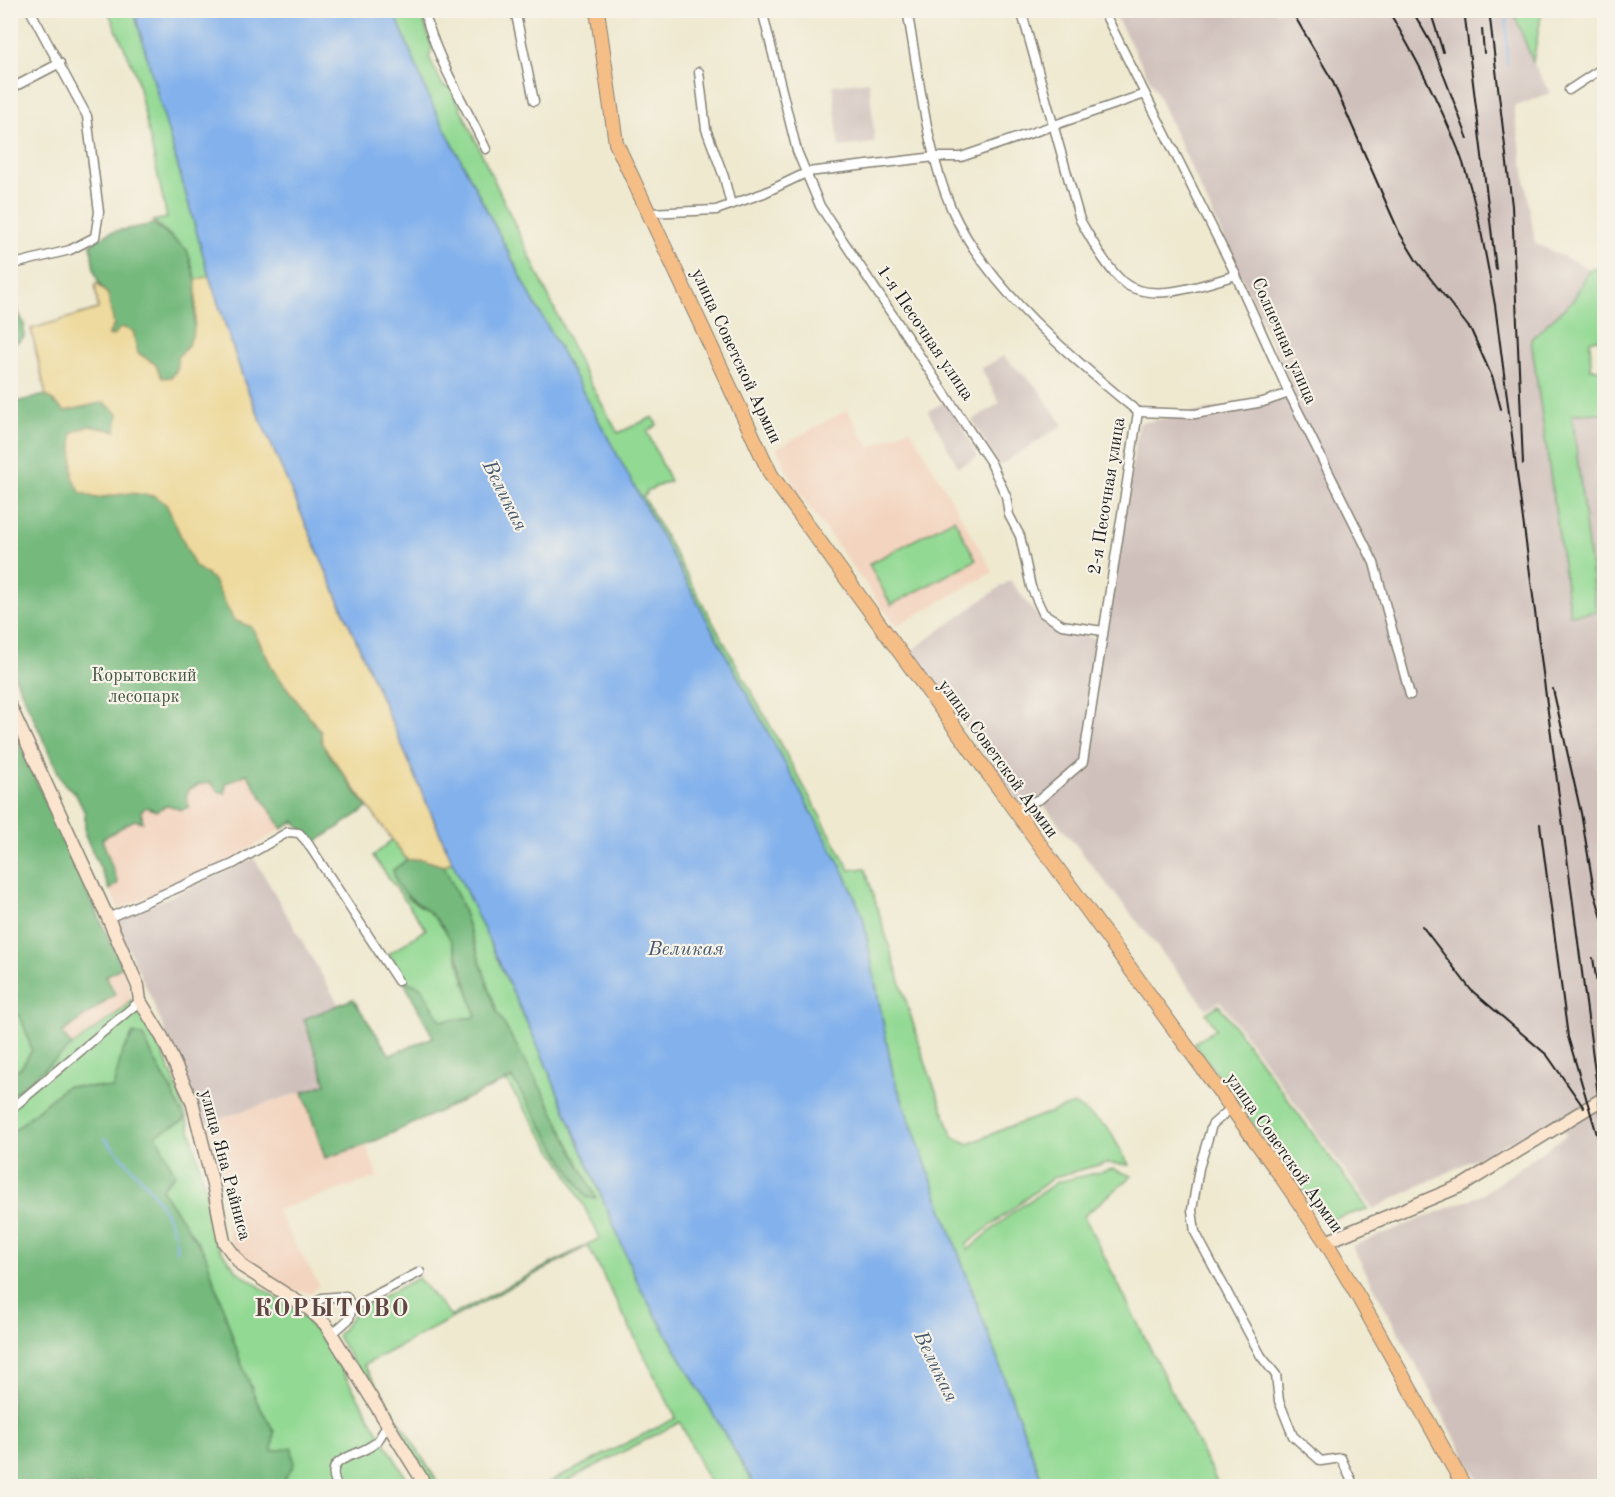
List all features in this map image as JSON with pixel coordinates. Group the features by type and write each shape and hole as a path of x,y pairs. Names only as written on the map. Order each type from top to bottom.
{"main road":[{"name":"улица Советской Армии","path":"597,10 616,142 771,475 1326,1242 1464,1486"}],"street":[{"path":"10,265 70,250 95,237 99,212 87,116 30,10"},
{"path":"424,10 443,68 486,149"},
{"path":"515,10 534,102"},
{"name":"1-я Песочная улица","path":"762,10 797,151 808,172 820,206 991,462 1006,496 1009,515 1020,536 1031,587 1043,613 1062,625 1103,631"},
{"name":"2-я Песочная улица","path":"907,10 935,157 952,210 986,264 1046,333 1138,412 1083,762 1040,799 1013,809"},
{"path":"1021,10 1080,220 1095,246 1124,282 1144,292 1179,291 1236,275"},
{"name":"Солнечная улица","path":"1103,10 1236,275 1289,393 1374,563 1410,695"},
{"path":"10,89 60,63"},
{"path":"1569,90 1605,67"},
{"path":"699,72 706,129 724,177 731,205"},
{"path":"648,213 716,210 764,193 808,172 935,157 961,157 1145,94"},
{"path":"1138,412 1195,414 1263,402 1289,393"},
{"name":"улица Яна Райниса","path":"10,706 138,986 140,1001 162,1037 192,1101 214,1189 224,1242 243,1267 309,1308 332,1334 426,1486"},
{"path":"108,918 233,864 288,832 298,833 307,842 398,981"},
{"path":"10,1110 140,1001"},
{"path":"1326,1242 1463,1185 1605,1098"},
{"path":"1231,1108 1212,1125 1199,1168 1192,1210 1195,1232 1261,1356 1276,1375 1279,1401 1293,1436 1321,1461 1341,1458 1354,1486"},
{"path":"352,1307 420,1272"},
{"path":"309,1308 322,1298 331,1295 346,1296 352,1307 349,1319 332,1334"},
{"path":"337,1486 331,1474 332,1469 338,1462 376,1443 387,1425"}],"shaded area":[{"path":"1113,11 1513,11 1533,62 1550,93 1514,107 1535,243 1590,269 1573,300 1531,339 1570,615 1595,611 1572,414 1604,413 1604,1486 1481,1486 1352,1246 1481,1195 1566,1135 1555,1119 1373,1209 1220,1001 1207,1009 1039,799 1021,805 911,651 1010,580 1034,612 1045,621 1073,633 1097,639 1104,636 1139,423 1295,394 1155,89"},
{"path":"869,81 875,143 839,147 833,85"},
{"path":"1003,356 1037,387 1063,425 999,466 972,420 1000,403 981,369"},
{"path":"948,400 978,457 958,467 928,411"},
{"path":"847,410 870,448 910,428 993,572 896,626 795,487 777,448"},
{"path":"247,773 282,829 227,862 119,909 110,890 118,883 102,839 134,820 146,807 156,811 186,797 189,790 200,784 211,783 218,791 226,783"},
{"path":"254,858 339,1005 304,1019 326,1084 203,1124 148,991 115,922"},
{"path":"122,967 131,991 129,1004 72,1046 62,1033 114,994 106,976"},
{"path":"303,1092 325,1158 366,1145 378,1177 276,1210 319,1285 312,1293 290,1290 238,1253 229,1239 222,1184 203,1124"}],"green space":[{"path":"108,11 134,11 209,276 196,280 187,250 153,221 167,218 136,74"},
{"path":"394,11 421,11 432,48 429,57 443,86 451,88 582,368 618,433 653,417 657,425 647,431 670,481 646,491 647,494 643,496 850,870 865,868 925,1062 953,1137 969,1144 1074,1104 1108,1128 1129,1165 1106,1163 1054,1177 967,1244 968,1250 1013,1212 1057,1182 1113,1169 1132,1176 1084,1216 1219,1486 1044,1486 893,1075 863,917 844,872 532,298 429,98"},
{"path":"1513,11 1542,11 1533,62"},
{"path":"154,224 187,250 196,280 194,333 172,377 162,378 155,364 113,336 107,335 108,295 93,265 91,244 111,232"},
{"path":"1590,269 1604,269 1604,337 1590,341 1591,369 1604,369 1604,413 1572,414 1596,612 1570,615 1531,339 1573,300"},
{"path":"11,297 24,324 24,337 11,346"},
{"name":"Корытовский лесопарк","path":"46,395 65,411 104,402 118,414 117,431 88,426 96,498 130,493 155,496 166,504 195,566 213,579 234,620 252,627 274,671 321,732 322,744 367,808 313,844 295,821 282,829 247,774 226,783 225,793 218,791 211,783 200,784 188,790 186,797 189,807 181,810 168,805 156,811 146,807 141,811 143,822 134,820 102,839 118,883 110,890 85,835 85,813 75,793 63,783 11,668 11,403"},
{"path":"954,519 976,560 891,605 869,564"},
{"path":"10,724 122,967 106,976 115,994 62,1033 72,1046 11,1096 11,1072 21,1068 32,1050 20,1017 11,1009"},
{"path":"392,840 407,860 393,870 408,898 431,913 451,938 476,1017 441,1021 421,987 403,980 389,954 426,929 373,856"},
{"path":"421,859 444,866 460,901 497,1012 547,1099 596,1198 587,1198 512,1078 366,1145 325,1158 303,1092 326,1084 304,1019 353,999 390,1055 433,1037 403,980 421,987 441,1021 476,1017 455,948 441,924 402,891 395,878 393,870 407,860"},
{"path":"452,861 541,1053 640,1288 755,1486 711,1486 680,1422 557,1486 542,1486 676,1418 588,1246 364,1365 440,1486 431,1486 337,1336 357,1310 418,1278 451,1316 600,1238 566,1171 506,1081 512,1078 587,1198 596,1198 547,1099 497,1012 460,901 444,866"},
{"path":"131,1000 161,1050 182,1102 211,1213 211,1229 219,1248 237,1271 305,1318 326,1344 411,1486 289,1486 285,1478 292,1448 272,1452 274,1431 258,1404 240,1360 218,1292 161,1189 175,1174 156,1135 173,1091 155,1062 143,1036 133,1033 122,1053 114,1088 66,1086 11,1133 11,1096 72,1046 123,1009"},
{"path":"1219,1005 1368,1209 1325,1221 1194,1043 1216,1029 1206,1013"},
{"path":"10,1009 22,1022 32,1050 21,1068 11,1072"},
{"path":"134,1033 143,1036 185,1120 156,1135 175,1174 161,1189 205,1253 240,1360 258,1404 274,1431 272,1451 292,1448 294,1465 285,1478 289,1486 11,1486 11,1133 66,1086 113,1088 122,1053"}],"sand":[{"path":"209,276 245,384 452,861 444,866 421,859 407,860 322,744 321,732 274,671 252,627 234,620 213,579 195,566 166,504 155,496 130,493 96,498 80,492 73,477 72,433 88,426 116,431 118,414 104,402 65,411 46,395 31,329 98,309 95,284 97,283 108,295 114,325 108,335 113,336 121,327 133,331 138,353 155,364 162,378 172,377 178,368 177,357 185,350 193,332 196,280"}],"water":[{"name":"Великая","path":"134,11 394,11 429,98 532,298 844,872 863,917 893,1075 1044,1486 755,1486 640,1288 541,1053 452,861 245,384 209,276"}],"waterway":[{"path":"1506,10 1507,64"},
{"path":"104,1138 139,1175 161,1205 170,1221 175,1237 176,1252"}],"railway":[{"path":"1291,10 1332,80 1399,232 1416,260 1471,330 1493,379 1501,409"},
{"path":"1388,10 1426,78 1458,149 1465,168 1484,246 1495,305 1604,1141"},
{"path":"1412,10 1433,47 1468,139"},
{"path":"1430,10 1443,52"},
{"path":"1464,10 1496,269"},
{"path":"1489,10 1512,206 1523,464"},
{"path":"1482,29 1484,53"},
{"path":"1553,689 1581,813 1594,891 1604,925"},
{"path":"1540,824 1568,1037 1604,1158"},
{"path":"1422,926 1471,990 1547,1055 1584,1108"},
{"path":"1593,958 1604,1029"},
{"path":"1599,1164 1604,1207"}],"district":[{"name":"КОРЫТОВО","path":"332,1310"}]}
